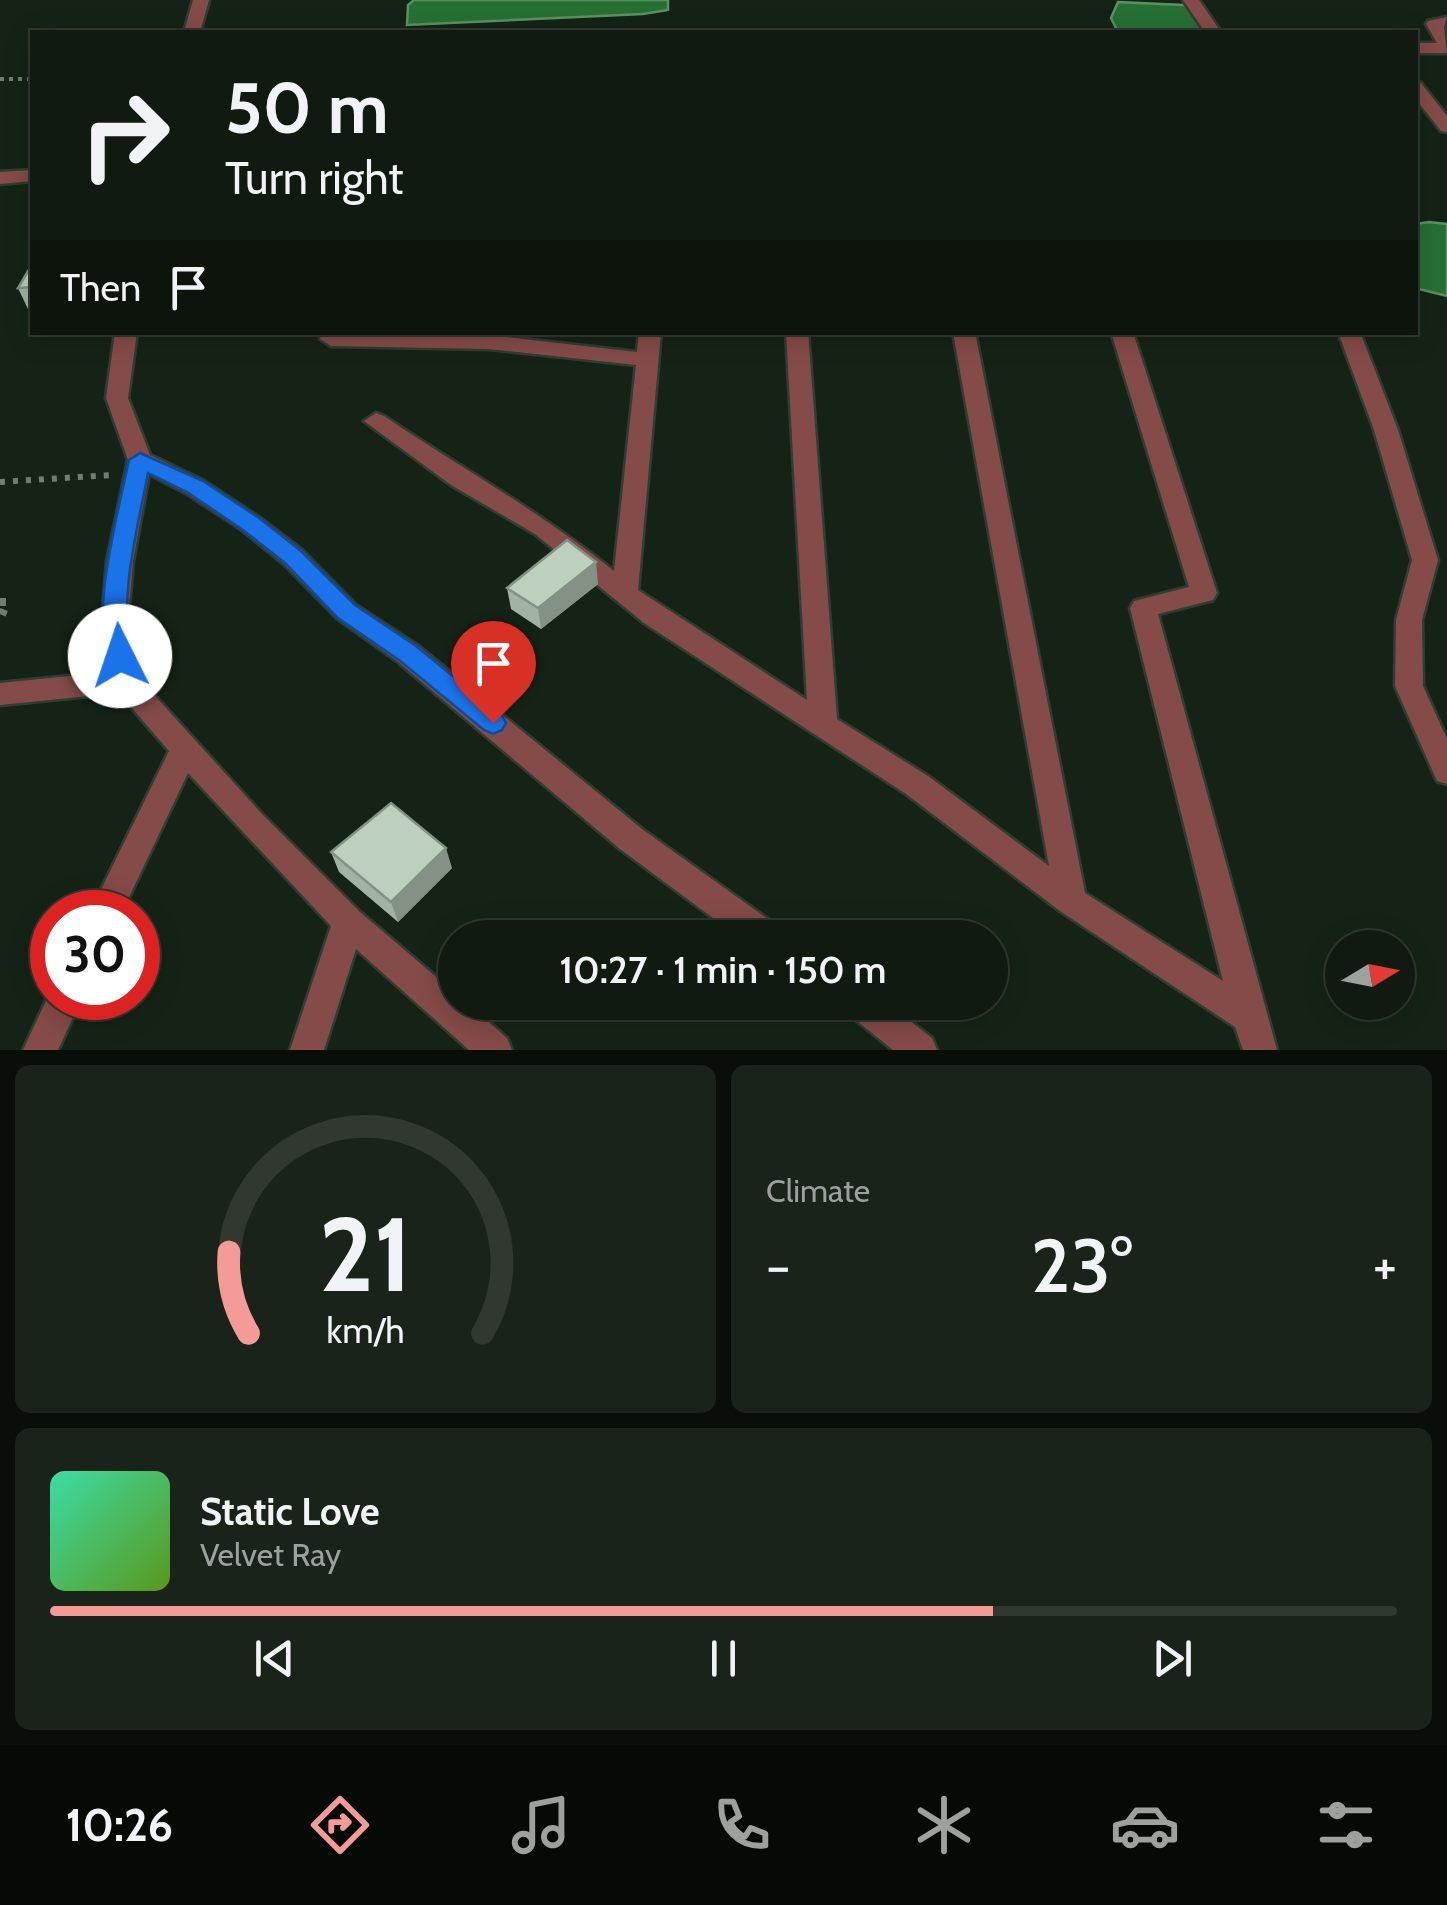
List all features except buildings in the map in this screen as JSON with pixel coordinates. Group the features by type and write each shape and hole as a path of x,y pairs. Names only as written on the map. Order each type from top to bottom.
{"street":[{"path":"192,30 200,0"},
{"path":"1191,0 1211,30"},
{"path":"1418,48 1447,47 1434,24 1447,22"},
{"path":"1418,92 1447,127"},
{"path":"0,178 30,176"},
{"path":"126,335 117,398 139,467 120,561 114,632 125,681 251,823 349,922 495,1050"},
{"path":"332,335 331,339 490,337 648,360"},
{"path":"624,592 650,335"},
{"path":"797,335 823,726"},
{"path":"965,335 1072,901"},
{"path":"1123,335 1204,593 1143,608 1257,1041"},
{"path":"1350,335 1386,430 1425,560 1409,620 1409,686 1447,772"},
{"path":"376,421 544,528 653,616 918,785 1072,901 1248,1016 1257,1041"},
{"path":"139,467 195,486 251,524 293,557 347,612 408,653 631,839 742,920"},
{"path":"0,694 125,681"},
{"path":"117,890 186,746"},
{"path":"307,1050 349,922"},
{"path":"40,1050 55,1020"},
{"path":"882,1020 920,1050"}],"path":[{"path":"0,78 30,79"},
{"path":"0,482 139,467"},
{"path":"0,602 7,602 0,620"}],"shaded area":[{"path":"414,0 668,0 668,10 407,25 408,5"},
{"path":"1118,2 1184,5 1208,21 1209,30 1117,30 1111,18"},
{"path":"1418,224 1447,224 1447,296 1418,289"}],"route":[{"path":"120,656 114,632 120,561 140,460 195,486 251,524 293,557 347,612 408,653 493,723"}]}
